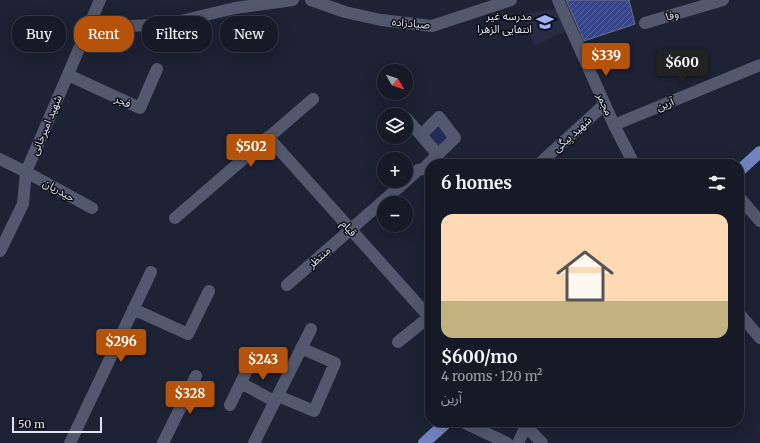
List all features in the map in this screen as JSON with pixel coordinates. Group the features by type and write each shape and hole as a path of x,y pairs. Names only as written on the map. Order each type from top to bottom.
{"main road":[{"path":"744,166 760,152"},
{"path":"424,443 442,427"}],"street":[{"name":"شهید امیرخانی","path":"93,16 100,0"},
{"path":"134,26 168,24 235,8 293,0"},
{"name":"صیادزاده","path":"311,0 346,12 381,20 432,26 511,0"},
{"name":"مجمر","path":"558,0 614,125 631,159"},
{"name":"وفا","path":"644,23 723,0"},
{"name":"شهید امیرخانی","path":"0,250 23,204 26,172 78,52"},
{"name":"آرین","path":"614,125 760,66"},
{"name":"فجر","path":"68,75 140,108 157,69"},
{"path":"175,218 313,99"},
{"name":"شهید بِیگی","path":"544,159 605,104"},
{"name":"منتظر","path":"421,135 440,117 456,138 435,159"},
{"path":"413,126 438,155"},
{"name":"قیام","path":"268,137 425,312"},
{"name":"حیدریان","path":"0,159 92,208"},
{"name":"منتظر","path":"413,175 418,170 425,169"},
{"name":"منتظر","path":"287,285 398,188"},
{"path":"744,203 760,221"},
{"path":"70,443 151,272"},
{"path":"134,309 188,334 209,291"},
{"path":"744,319 760,338"},
{"path":"398,342 425,322"},
{"path":"255,442 311,329"},
{"path":"241,382 276,398 314,411 335,363 301,348"},
{"path":"230,405 246,372"},
{"path":"163,443 196,376"},
{"path":"474,427 507,443"},
{"path":"518,443 523,427"},
{"path":"527,427 542,443"}],"shaded area":[{"name":"مدرسه غیر انتفایی الزهرا","path":"558,8 568,30 534,46 524,14"}],"green space":[{"path":"439,123 451,138 438,150 426,136"}],"building":[{"path":"566,0 629,0 635,24 584,41"}],"place":[{"name":"مدرسه غیر انتفایی الزهرا","path":"545,22"}]}
